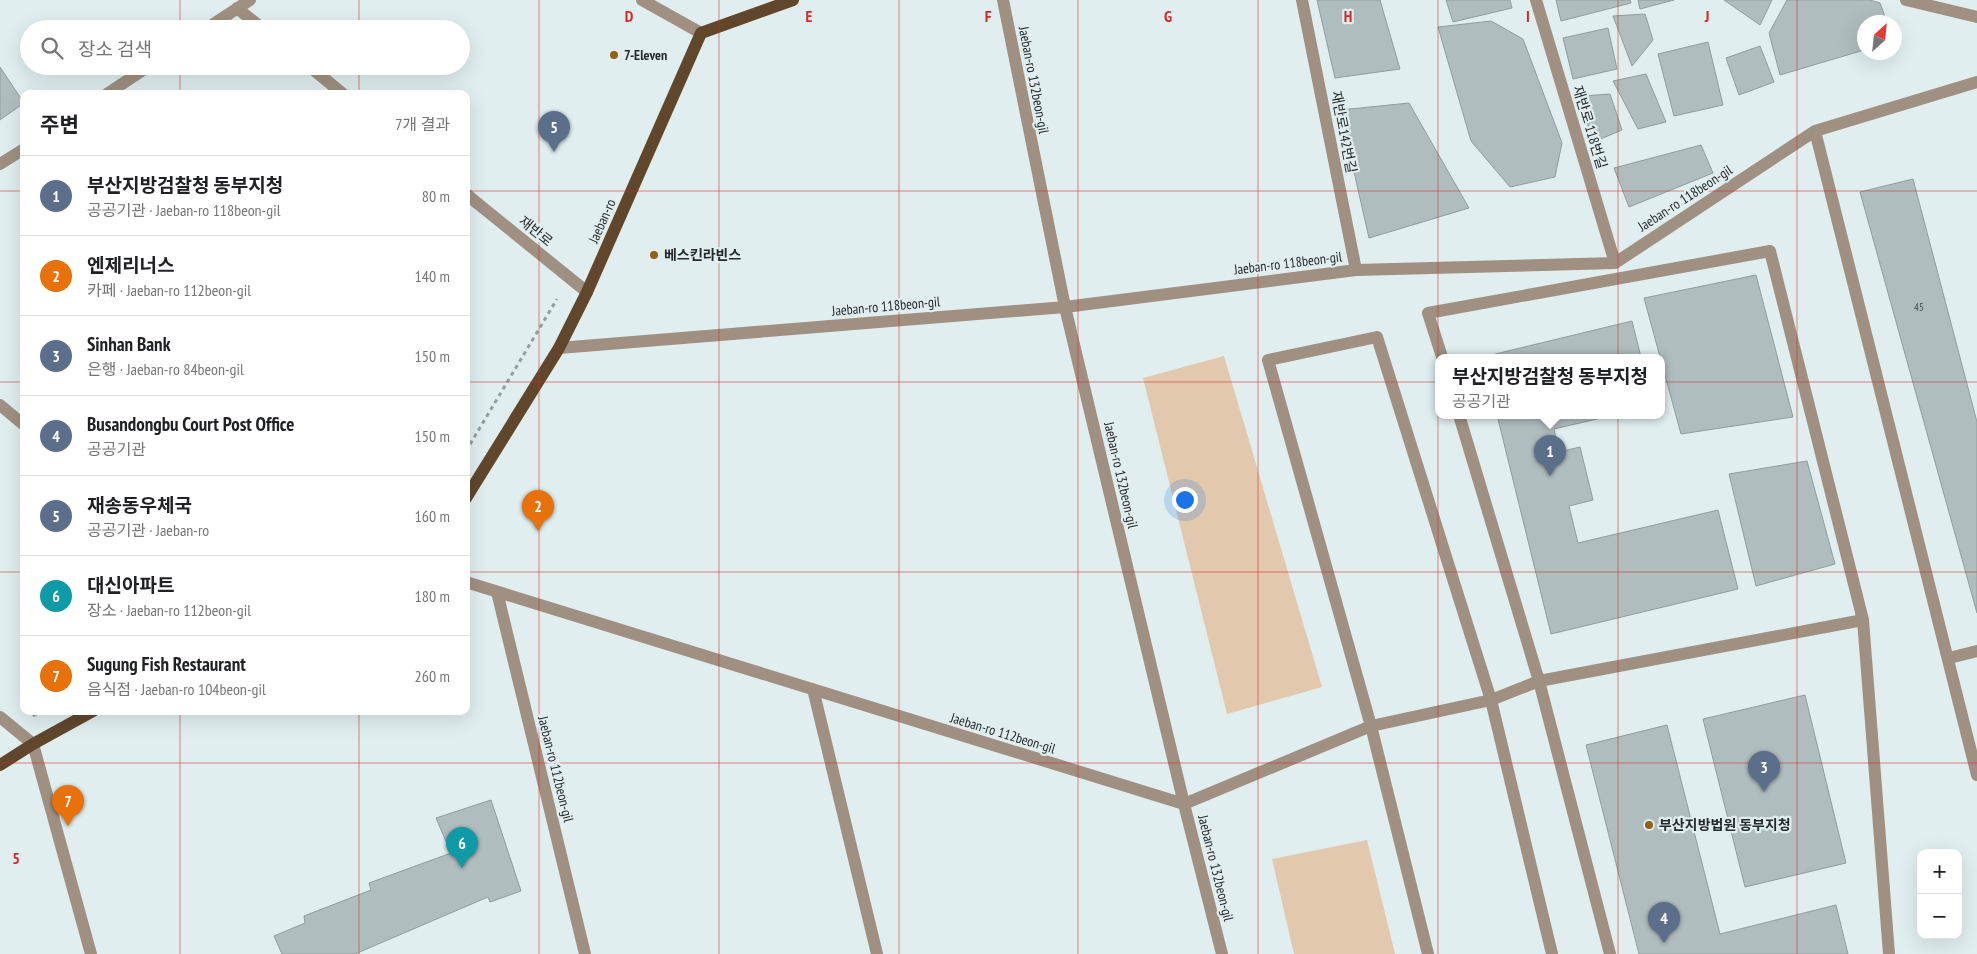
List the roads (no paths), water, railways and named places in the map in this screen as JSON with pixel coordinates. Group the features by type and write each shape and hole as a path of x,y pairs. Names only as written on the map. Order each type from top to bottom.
{"main road":[{"path":"701,33 793,0"},
{"name":"Jaeban-ro","path":"470,492 559,348 587,292 701,33"},
{"path":"0,765 32,744 86,715"}],"street":[{"path":"219,20 250,0"},
{"path":"642,0 701,33"},
{"name":"Jaeban-ro 132beon-gil","path":"1003,0 1065,306 1184,804 1222,954"},
{"name":"재반로142번길","path":"1302,0 1356,270"},
{"name":"재반로 118번길","path":"1536,0 1615,263"},
{"path":"1906,0 1977,17"},
{"path":"237,8 252,20"},
{"path":"113,90 136,75"},
{"path":"320,75 338,90"},
{"name":"Jaeban-ro 118beon-gil","path":"559,348 1065,306 1356,270 1615,263 1815,130 1977,82"},
{"path":"1815,130 1977,775"},
{"path":"0,164 20,151"},
{"name":"재반로","path":"470,197 587,292"},
{"path":"1441,354 1428,313 1770,251 1863,620 1889,954"},
{"path":"1428,954 1370,726 1268,360 1377,337 1491,700 1552,954"},
{"path":"0,405 20,422"},
{"path":"1460,419 1539,682 1610,954"},
{"name":"Jaeban-ro 112beon-gil","path":"470,583 1184,804"},
{"name":"Jaeban-ro 112beon-gil","path":"497,592 585,954"},
{"path":"1184,804 1370,726 1491,700 1539,682 1863,620"},
{"path":"1949,658 1977,651"},
{"path":"813,690 877,954"},
{"path":"0,717 32,744 91,954"}],"place":[{"name":"7-Eleven","path":"614,55"},
{"name":"재송동우체국","path":"554,152"},
{"name":"베스킨라빈스","path":"654,255"},
{"name":"부산지방검찰청 동부지청","path":"1550,476"},
{"name":"엔제리너스","path":"538,531"},
{"name":"Sinhan Bank","path":"1764,792"},
{"name":"부산지방법원 동부지청","path":"1649,825"},
{"name":"Sugung Fish Restaurant","path":"68,826"},
{"name":"대신아파트","path":"462,868"},
{"name":"Busandongbu Court Post Office","path":"1664,943"}]}
